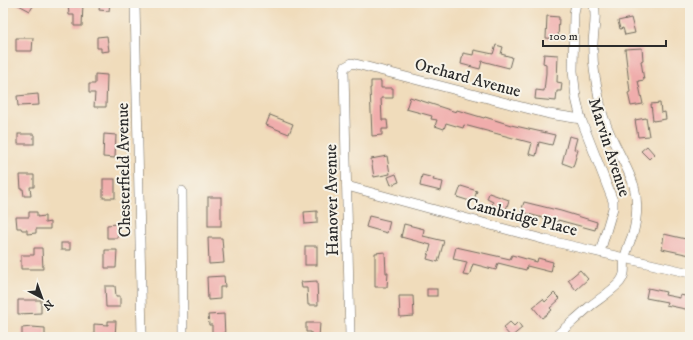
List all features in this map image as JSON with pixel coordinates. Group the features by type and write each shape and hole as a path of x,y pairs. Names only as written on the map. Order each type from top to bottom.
{"street":[{"name":"Chesterfield Avenue","path":"135,3 142,337"},
{"name":"Marvin Avenue","path":"576,3 574,14 574,79 576,98 581,119 614,201 600,252"},
{"name":"Marvin Avenue","path":"555,337 619,283 624,276 626,270 625,258 636,218 636,194 634,186 605,123 601,109 593,60 595,8 593,3"},
{"name":"Orchard Avenue","path":"348,64 352,63 549,114 581,119"},
{"name":"Hanover Avenue","path":"348,64 344,71 350,337"},
{"name":"Cambridge Place","path":"347,186 546,240 690,272"},
{"path":"182,191 183,337"}],"building":[{"path":"15,3 35,3 30,11"},
{"path":"68,3 83,3 82,26 74,26 74,15 69,15"},
{"path":"100,3 110,3 109,11 99,10"},
{"path":"547,16 559,17 558,39 546,38"},
{"path":"631,18 635,33 625,35 623,28 620,29 618,21"},
{"path":"107,36 109,51 101,52 101,48 97,48 97,37"},
{"path":"16,38 33,38 32,51 16,51"},
{"path":"496,45 503,47 501,54 512,57 509,68 482,61 480,69 461,64 463,53 473,55 474,50 493,54"},
{"path":"642,48 643,60 641,61 644,80 638,81 643,104 631,106 628,93 630,92 625,49"},
{"path":"544,54 558,55 557,82 562,83 561,91 557,91 556,101 535,99 536,90 544,91 546,64 543,63"},
{"path":"95,74 107,75 106,107 94,107 95,93 89,93 89,84 95,84"},
{"path":"371,81 381,81 381,88 393,88 393,98 381,98 382,120 387,120 388,129 382,129 382,135 372,136"},
{"path":"38,94 39,105 18,106 17,96"},
{"path":"410,97 456,112 457,110 555,135 552,145 539,142 536,156 529,154 532,143 464,125 463,128 446,123 444,129 435,126 437,120 431,119 432,116 406,109"},
{"path":"660,103 661,113 665,112 666,119 653,121 651,104"},
{"path":"270,115 293,124 289,134 266,125"},
{"path":"646,118 649,136 638,137 635,120"},
{"path":"18,134 34,134 34,144 18,144"},
{"path":"104,134 116,135 115,158 103,157"},
{"path":"569,136 577,138 574,149 578,150 573,167 562,163"},
{"path":"647,146 654,154 649,159 641,151"},
{"path":"387,156 390,174 374,177 371,159"},
{"path":"396,174 399,182 391,185 388,177"},
{"path":"20,175 34,175 34,187 30,187 31,196 24,196 23,189 21,189"},
{"path":"422,175 434,178 433,180 443,182 441,191 420,186"},
{"path":"103,179 115,179 115,198 103,198"},
{"path":"461,186 477,191 473,202 457,197"},
{"path":"489,193 509,200 506,210 492,205 493,202 487,199"},
{"path":"208,197 221,197 221,226 208,226"},
{"path":"524,202 597,222 595,230 521,212"},
{"path":"317,211 317,223 305,224 304,212"},
{"path":"29,212 37,212 37,217 45,216 45,223 50,222 50,229 36,229 36,233 27,234 27,230 17,228 16,217 29,217"},
{"path":"369,216 390,221 387,233 366,227"},
{"path":"117,224 118,238 107,238 107,225"},
{"path":"404,224 424,229 423,236 444,241 438,262 427,259 431,245 401,237"},
{"path":"664,234 690,240 690,255 662,249"},
{"path":"208,238 222,238 224,263 209,264"},
{"path":"61,243 70,243 70,250 61,250"},
{"path":"305,246 317,246 317,265 305,265"},
{"path":"456,247 510,259 512,255 537,262 538,258 553,262 551,272 527,266 526,270 498,263 496,270 473,264 469,276 463,275 467,262 453,259"},
{"path":"34,248 42,248 43,269 21,269 21,255 34,255"},
{"path":"105,250 117,250 116,268 105,268"},
{"path":"385,252 386,273 388,273 387,287 375,287 375,253"},
{"path":"580,270 588,279 576,290 568,280"},
{"path":"224,276 225,287 220,287 220,299 208,300 207,277"},
{"path":"317,281 318,305 308,305 307,288 302,288 301,282"},
{"path":"105,286 115,286 116,296 120,296 120,307 106,307"},
{"path":"648,288 666,292 665,295 680,298 680,295 690,297 690,310 666,305 667,302 646,298"},
{"path":"427,289 437,289 437,296 427,296"},
{"path":"554,293 560,299 550,308 552,310 542,318 533,307 543,299 545,302"},
{"path":"399,296 413,296 414,316 400,317"},
{"path":"18,300 41,300 41,313 18,314"},
{"path":"224,314 225,337 212,337 212,325 209,325 208,315"},
{"path":"108,321 116,321 115,337 94,337 94,324 108,325"},
{"path":"510,322 514,326 518,322 522,328 511,337 503,328"},
{"path":"306,323 320,323 319,337 311,337 311,332 306,332"},
{"path":"22,328 45,328 45,337 22,337"}]}
